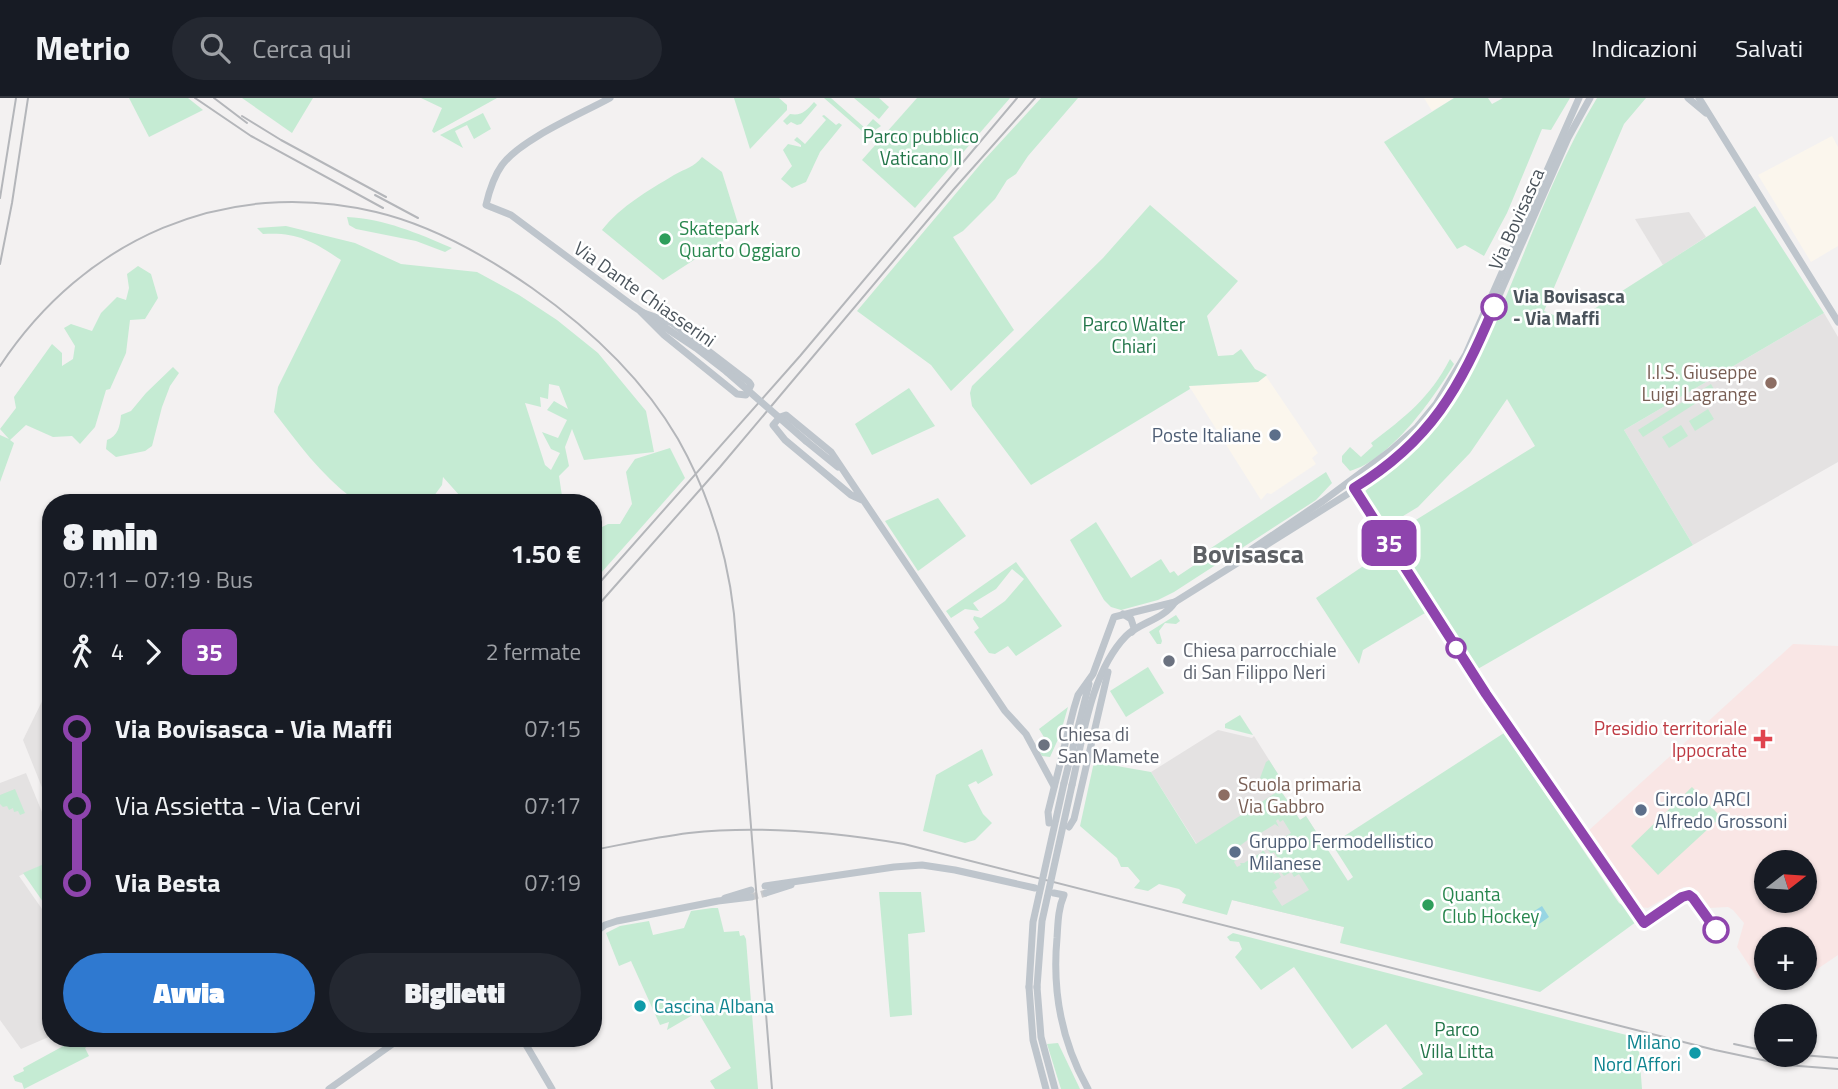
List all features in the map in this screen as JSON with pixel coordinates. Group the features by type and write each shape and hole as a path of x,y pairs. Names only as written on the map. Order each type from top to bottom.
{"street":[{"name":"Via Dante Chiasserini","path":"610,98 532,140 509,158 498,173 486,205 511,215 641,312 704,354 844,470 1010,719 1026,734 1041,763"},
{"name":"Via Bovisasca","path":"1225,569 1243,553 1323,501 1390,451 1433,408 1466,354 1579,98"},
{"name":"Via Bovisasca","path":"1123,614 1175,602 1370,480 1409,448 1437,416 1472,358 1568,138 1590,98"},
{"path":"1688,98 1709,116"},
{"path":"1699,98 1838,322"},
{"path":"641,312 672,323 706,347 749,382 751,385 746,395 737,394 664,335 641,312"},
{"path":"826,471 778,433 773,425 780,417 786,415 831,452 844,470 841,477 833,478"},
{"name":"Via Dante Chiasserini","path":"806,441 826,471 851,495 862,500"},
{"name":"Via Bovisasca","path":"1110,661 1129,634 1170,610 1175,602"},
{"path":"1046,1089 1033,1040 1033,987 1043,916 1082,709 1114,617 1123,614 1131,619 1133,628 1129,634 1115,635 1111,626"},
{"path":"1068,784 1092,703 1110,661"},
{"path":"1069,827 1074,819 1110,661"},
{"path":"1049,824 1047,815 1079,695 1093,674"},
{"path":"1041,763 1052,764 1061,757"},
{"path":"1041,763 1054,786"},
{"path":"766,890 914,865 941,867 1035,888"},
{"path":"602,927 617,921 751,893"},
{"path":"1054,893 1063,895 1056,949 1056,993 1065,1038 1088,1089"},
{"path":"1033,987 1041,1037 1055,1089"},
{"path":"330,1089 388,1047"},
{"path":"527,1047 552,1089"}],"shaded area":[{"path":"1424,98 1454,98 1432,111"},
{"path":"1832,136 1838,147 1838,246 1811,262 1758,175"},
{"path":"1689,212 1706,237 1663,265 1635,219"},
{"name":"I.I.S. Giuseppe Luigi Lagrange","path":"1824,313 1838,337 1838,462 1693,545 1624,430"},
{"path":"1266,376 1318,453 1312,458 1316,464 1271,494 1267,493 1261,500 1189,386 1258,382"},
{"name":"Presidio territoriale Ippocrate","path":"1793,644 1838,646 1838,955 1817,969 1817,927 1754,927 1754,973 1737,947 1744,923 1728,907 1709,908 1697,891 1684,887 1648,908 1640,907 1587,832"},
{"path":"42,701 42,788 23,740"},
{"path":"1218,730 1252,738 1254,736 1283,782 1281,791 1300,820 1306,816 1347,881 1353,878 1344,927 1232,900 1151,772"},
{"path":"26,773 42,812 42,865 19,876 42,909 42,1040 21,1049 0,1020 0,783"}],"green space":[{"path":"129,98 188,98 203,110 149,137"},
{"path":"242,98 313,98 292,133"},
{"path":"421,98 497,98 434,133 432,131 442,108"},
{"path":"734,98 779,98 787,105 787,110 750,149"},
{"path":"824,98 831,98 865,128 873,119 881,126 872,132 862,131"},
{"path":"854,98 879,98 889,107 879,119"},
{"name":"Parco pubblico Vaticano II","path":"917,98 1010,98 915,208 862,160"},
{"path":"1041,98 1078,98 1016,174 1007,180 995,199 963,231 953,237 1014,330 951,391 931,365 857,311 984,160"},
{"path":"1454,98 1488,98 1492,104 1503,98 1570,98 1551,130 1542,129 1507,213 1484,256 1465,245 1457,249 1384,142"},
{"path":"1597,98 1646,98 1624,124 1544,311 1572,323 1755,206 1824,313 1624,430 1693,545 1476,670 1390,536 1535,446 1507,399 1470,453 1418,507 1385,527 1364,493 1416,448 1443,418 1458,396 1483,349 1560,168"},
{"path":"814,102 817,105 801,124 791,122 787,125 783,121 790,114 804,112"},
{"path":"483,113 491,129 474,139 467,125 455,131 463,148 440,135"},
{"path":"822,116 836,125 842,125 820,152 806,182 792,188 781,179 792,166 783,150 788,144 801,147 794,140 797,137 805,144 826,120"},
{"path":"702,157 722,172 740,230 663,280 602,230 636,199 692,166"},
{"name":"Parco Walter Chiari","path":"1150,205 1238,281 1207,316 1218,356 1233,355 1241,349 1255,369 1267,375 1258,382 1189,386 1190,389 1031,485 972,406 972,386 1103,258"},
{"path":"347,217 388,224 452,248 445,252 416,241 356,229 349,225"},
{"path":"286,226 355,243 401,264 477,272 519,295 557,320 598,353 646,411 654,452 584,460 572,429 565,447 569,466 559,476 562,494 458,494 443,477 442,485 435,494 347,494 320,469 274,412 278,387 341,260 295,236 263,234 257,228","holes":["549,384 559,386 568,409 554,401 547,410 567,420 558,438 542,432 551,449 560,453 551,470 545,465 525,403 541,407 540,397 548,399"]},
{"path":"138,266 151,274 158,298 145,319 130,320 126,353 110,389 106,390 95,427 80,444 72,436 53,437 26,425 10,440 14,443 0,482 0,435 9,439 0,429 16,408 14,397 52,344 62,353 62,366 73,359 75,346 64,328 71,324 92,331 101,313 117,297 126,300 129,288 127,274"},
{"path":"1450,359 1454,364 1410,426 1380,454 1365,465 1350,471 1342,462 1342,456 1350,447 1361,457 1373,446 1371,443 1425,396"},
{"path":"173,367 179,373 170,386 162,407 152,446 145,451 116,457 106,449 107,440 118,430 121,415 131,411"},
{"path":"1711,384 1715,391 1643,437 1638,430"},
{"path":"909,388 935,426 872,455 855,424"},
{"path":"1708,409 1714,419 1695,431 1689,421"},
{"path":"1681,425 1688,436 1669,448 1662,437"},
{"path":"670,448 685,478 602,572 602,527 620,524 632,504 626,472 635,459"},
{"path":"1326,472 1332,483 1316,500 1174,592 1158,600 1121,610 1111,607 1104,600 1070,540 1096,522 1131,578 1161,559 1170,573 1174,571 1178,576 1199,562 1199,556"},
{"path":"938,498 966,536 918,571 885,521"},
{"path":"1387,550 1425,613 1363,650 1359,664 1316,598"},
{"path":"1016,562 1062,626 1016,656 1008,646 995,654 989,653 974,632 979,628 974,616 981,618 1005,601 1024,579 1012,569 996,589 973,603 979,611 965,609 951,618 946,611"},
{"path":"1176,615 1180,621 1176,624 1165,623 1159,631 1161,644 1157,644 1149,632"},
{"path":"1148,667 1164,693 1126,717 1110,691"},
{"path":"1068,707 1050,757 1042,756 1037,744 1043,751 1050,747 1039,729"},
{"path":"1240,715 1253,735 1225,728 1225,724"},
{"path":"1504,733 1619,903 1627,908 1636,922 1540,992 1340,943 1344,927 1232,900 1227,915 1182,903 1186,895 1179,889 1159,884 1148,891 1134,888 1140,881 1128,867 1121,867 1117,858 1080,826 1094,762 1151,772 1196,844 1277,792 1278,787 1260,778 1269,760 1283,782 1281,791 1300,820 1306,816 1348,881 1353,877 1332,844","holes":["1278,819 1280,822 1283,820 1291,833 1267,848 1271,854 1274,852 1284,868 1280,871 1284,876 1291,872 1294,877 1299,874 1309,890 1282,906 1272,891 1277,888 1274,882 1281,877 1278,872 1274,874 1264,858 1267,856 1262,848 1262,852 1237,867 1234,862 1236,860 1228,854 1235,847 1240,852 1237,848 1258,832 1259,834 1275,824 1279,827 1276,821"]},
{"path":"982,749 993,775 978,784 976,781 968,785 983,814 992,823 975,840 965,843 923,831 936,775"},
{"path":"1692,787 1721,817 1658,875 1631,846"},
{"path":"15,789 25,813 20,815 18,811 14,812 13,808 9,810 7,806 0,804 0,795"},
{"path":"42,865 42,900 23,873"},
{"path":"879,892 921,892 925,932 908,934 912,1015 890,1017"},
{"path":"718,908 724,932 739,931 740,936 744,935 746,939 758,1089 715,1089 710,1081 731,1068 698,1012 667,1030 669,1022 660,1025 631,961 619,966 606,933 620,926 649,921 653,935 684,928 691,911"},
{"name":"Parco Villa Litta","path":"1233,933 1638,1038 1642,1089 1401,1089 1423,1074 1386,1024 1352,1049 1294,967 1261,990 1235,957 1242,949 1239,942 1230,941 1227,937"},
{"path":"1058,1043 1080,1089 1061,1089 1047,1044"},
{"path":"62,1047 86,1047 89,1056 24,1089 22,1083 15,1081 13,1076 24,1071 23,1068"}],"water":[{"path":"1542,906 1549,917 1532,929 1525,917"}],"tunnel":[{"path":"751,897 766,893"}],"railway":[{"path":"0,198 16,98"},
{"path":"0,264 28,98"},
{"path":"195,98 251,136 383,208"},
{"path":"214,98 247,123"},
{"path":"602,580 800,356 1017,98"},
{"path":"602,601 720,467 954,189 1035,98"},
{"path":"242,116 386,197"},
{"path":"375,195 418,218"},
{"path":"0,366 34,321 73,283 116,252 163,228 213,211 265,203 320,203 376,212 437,233 514,276 594,337 648,395 678,439 707,502 727,568 734,614 772,1089"},
{"path":"602,848 689,833 743,830 824,833 904,844 1715,1050 1786,1065 1838,1069"},
{"path":"1734,1044 1754,1048"},
{"path":"1817,1056 1838,1058"}],"bus line":[{"name":"35","path":"1494,307 1466,370 1437,416 1395,460 1370,480 1354,488 1486,694 1644,923 1689,895 1716,930"}],"place":[{"name":"Skatepark Quarto Oggiaro","path":"665,239"},
{"name":"Via Bovisasca - Via Maffi","path":"1494,307"},
{"name":"I.I.S. Giuseppe Luigi Lagrange","path":"1771,383"},
{"name":"Poste Italiane","path":"1275,435"},
{"name":"Chiesa parrocchiale di San Filippo Neri","path":"1169,661"},
{"name":"Presidio territoriale Ippocrate","path":"1763,739"},
{"name":"Chiesa di San Mamete","path":"1044,745"},
{"name":"Scuola primaria Via Gabbro","path":"1224,795"},
{"name":"Circolo ARCI Alfredo Grossoni","path":"1641,810"},
{"name":"Gruppo Fermodellistico Milanese","path":"1235,852"},
{"name":"Quanta Club Hockey","path":"1428,905"},
{"name":"Cascina Albana","path":"640,1006"},
{"name":"Milano Nord Affori","path":"1695,1053"}],"district":[{"name":"Bovisasca","path":"1248,554"}]}
